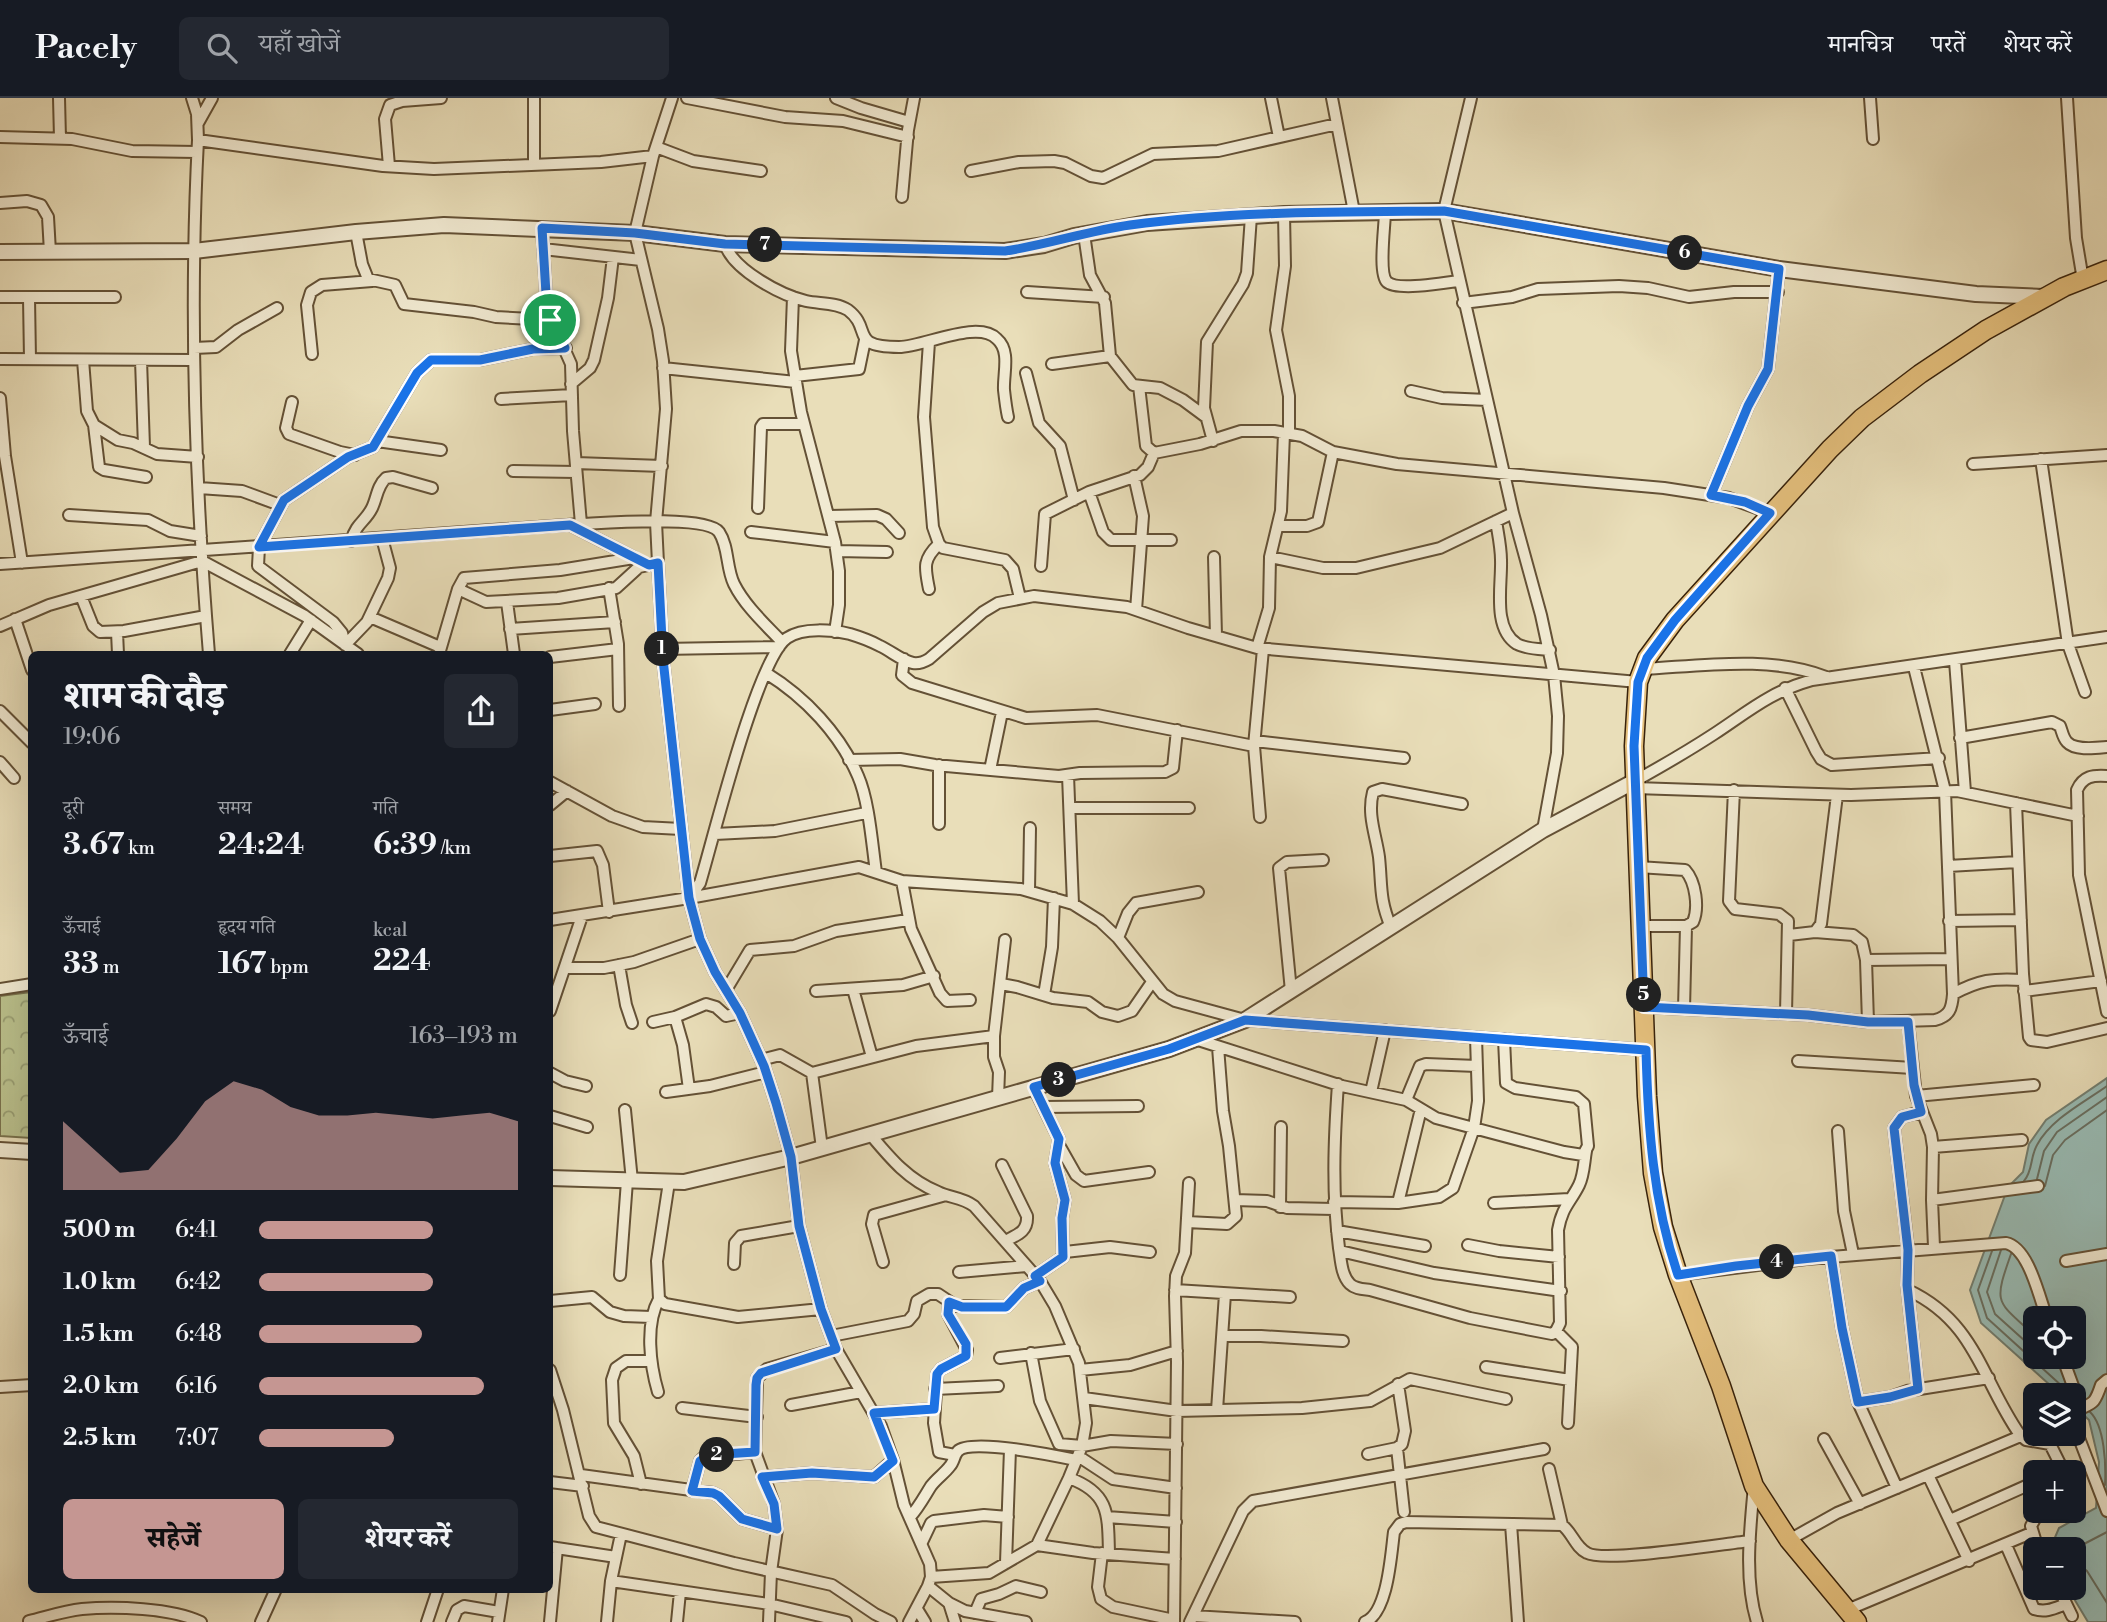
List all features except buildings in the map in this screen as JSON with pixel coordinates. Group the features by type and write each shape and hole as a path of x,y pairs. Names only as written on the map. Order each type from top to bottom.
{"main road":[{"path":"1852,1616 1789,1540 1754,1486 1663,1227 1653,1173 1640,926 1634,746 1640,676 1675,620 1829,449 1862,418 1959,347 2045,297 2107,270"}],"street":[{"path":"59,98 60,138"},
{"path":"198,125 212,98"},
{"path":"389,166 385,119 390,105 402,101 440,98"},
{"path":"534,98 534,165"},
{"path":"671,98 635,233 658,329 663,368 666,409 654,564 689,898 700,939 740,1013 766,1072 791,1157 799,1226 821,1309 836,1349 874,1413 893,1461 904,1504 930,1564 929,1581 909,1622"},
{"path":"687,98 785,117 843,121 908,137"},
{"path":"836,98 909,122"},
{"path":"902,197 914,98"},
{"path":"1271,98 1279,137"},
{"path":"1332,98 1354,212"},
{"path":"1471,98 1444,211 1463,303 1554,675 1558,716 1557,753 1543,830"},
{"path":"1870,98 1873,139"},
{"path":"2067,98 2078,259 2082,280"},
{"path":"193,99 198,125 193,360 209,651"},
{"path":"971,171 1019,162 1054,160 1091,176 1103,178 1153,154 1217,150 1337,124"},
{"path":"0,137 60,138 132,151 197,152"},
{"path":"198,140 389,166 448,169 534,165 655,152 693,161 761,171"},
{"path":"0,203 27,201 41,205 47,218 50,252"},
{"path":"1385,211 1382,267 1386,281 1402,286 1458,281"},
{"path":"0,252 194,251 356,232 444,225 635,233 725,244 1005,251 1147,223 1251,216 1444,211 1779,269 1976,294 2045,297"},
{"path":"1260,817 1254,743 1260,648 1269,608 1270,556 1281,511 1289,396 1276,330 1285,266 1284,215"},
{"path":"1213,441 1204,400 1207,342 1247,273 1251,216"},
{"path":"542,228 546,302 550,320 571,364 576,468 575,524"},
{"path":"356,232 365,275 372,281"},
{"path":"1084,234 1090,275 1104,297 1110,356 1133,385 1152,386 1169,392 1206,417"},
{"path":"725,244 739,265 761,281 793,297 845,309 855,319 865,340 875,346 898,347 972,331 989,333 998,339 1005,354 1004,390 1008,417"},
{"path":"543,249 641,260"},
{"path":"501,399 571,390 590,368 608,298 613,257"},
{"path":"1711,495 1748,406 1768,369 1779,269"},
{"path":"312,354 307,305 310,292 322,285 372,281 395,285 401,300 411,306 445,308 496,317 550,320"},
{"path":"1463,303 1512,297 1538,289 1619,286 1648,288 1689,297 1734,292 1778,292"},
{"path":"1027,292 1104,297"},
{"path":"0,297 116,297"},
{"path":"793,297 791,351 804,425 836,547 840,590 835,632"},
{"path":"29,298 30,359"},
{"path":"194,348 216,346 277,308"},
{"path":"663,368 796,379 859,369 865,340"},
{"path":"929,342 924,424 933,527 939,544 948,550 1005,560 1013,569 1020,598"},
{"path":"345,645 342,633 333,622 258,566 259,547 280,505 292,493 355,454 368,450 377,440 417,373 431,360 480,360 533,349 565,348"},
{"path":"1052,364 1110,356"},
{"path":"0,359 193,360"},
{"path":"83,360 87,411 94,425 99,467 146,477"},
{"path":"141,360 144,447"},
{"path":"1026,373 1039,423 1060,446 1074,500"},
{"path":"1139,386 1146,446 1154,453"},
{"path":"1411,391 1442,398 1487,400"},
{"path":"0,398 5,456 22,563"},
{"path":"292,402 286,428 289,434 340,452 355,454"},
{"path":"758,508 761,427 769,423 804,425"},
{"path":"94,425 117,440 144,447 157,454 198,457"},
{"path":"1041,566 1045,514 1089,492 1144,471 1154,453 1213,441 1241,431 1303,436 1333,452 1397,464 1664,488 1711,495 1745,502 1770,513"},
{"path":"377,440 441,450"},
{"path":"1278,526 1307,526 1318,522 1333,452"},
{"path":"1973,464 2107,455"},
{"path":"2041,459 2068,644 2085,691"},
{"path":"513,471 662,466"},
{"path":"1134,476 1143,516 1136,610"},
{"path":"351,541 358,524 370,511 386,478 393,477 432,488"},
{"path":"199,488 242,491 280,505"},
{"path":"1089,492 1107,538 1116,542 1171,540"},
{"path":"1270,556 1323,568 1356,568 1440,548 1513,513"},
{"path":"69,515 148,520 170,531 201,536"},
{"path":"829,516 882,516 899,533"},
{"path":"1496,521 1501,562 1500,598 1505,630 1517,643 1525,647 1550,650"},
{"path":"575,524 634,558 654,564"},
{"path":"0,564 202,556 259,547 575,524 704,524 719,532 732,582 780,645"},
{"path":"751,532 836,547 887,552"},
{"path":"345,645 370,617 389,573 382,538"},
{"path":"929,589 926,563 930,552 939,544"},
{"path":"0,626 49,605 202,556 311,620 354,651"},
{"path":"1214,557 1216,636"},
{"path":"370,617 439,651 458,589 461,582 471,576 560,570 634,558"},
{"path":"458,589 486,603 558,598 610,589 621,585 634,570 654,564"},
{"path":"610,589 618,649 620,706"},
{"path":"81,596 96,630 117,632 206,616"},
{"path":"689,898 700,883 755,697 780,645 790,636 803,632 850,634 913,663 929,659 983,612 998,603 1034,596 1127,607 1260,648 1554,675 1640,676 1782,665 1829,678"},
{"path":"507,602 514,651"},
{"path":"15,619 28,658"},
{"path":"292,651 311,620"},
{"path":"510,629 615,622"},
{"path":"117,632 118,651"},
{"path":"553,1178 684,1182 791,1157 1169,1049 1245,1020 1543,830 1635,785 1767,697 1785,688 1812,680 2107,637"},
{"path":"662,649 780,645"},
{"path":"553,657 618,649"},
{"path":"904,659 902,670 905,679 1002,712 1033,719 1097,715 1254,743 1404,758"},
{"path":"1955,661 1965,792"},
{"path":"1644,1007 1786,1013 1868,1022 1908,1022 1944,1018 1952,1006 1953,994 1945,791 1939,758 1914,667"},
{"path":"766,673 801,696 849,760 862,786 876,872"},
{"path":"1785,688 1816,751 1825,762 1832,765 1939,758"},
{"path":"553,710 595,705"},
{"path":"0,711 28,739"},
{"path":"990,770 1002,712"},
{"path":"1960,738 2056,722 2070,744 2076,747 2107,747"},
{"path":"849,760 900,759 1040,775 1171,771 1175,760 1177,730"},
{"path":"0,762 14,778"},
{"path":"939,824 940,765"},
{"path":"1068,775 1073,904"},
{"path":"2107,776 2087,777 2080,782 2077,790 2079,875 2107,1012"},
{"path":"553,784 612,816 643,827 681,829"},
{"path":"1635,785 1837,795 1965,792 2078,816"},
{"path":"1391,927 1382,903 1379,882 1379,860 1372,824 1373,792 1382,789 1462,804"},
{"path":"1734,790 1729,901 1731,906 1741,910 1768,911 1785,916 1788,921 1786,1013"},
{"path":"553,803 567,791"},
{"path":"1815,932 1821,924 1837,795"},
{"path":"2016,803 2023,986 2031,1040 2047,1042 2107,1028"},
{"path":"1070,808 1189,808"},
{"path":"715,834 775,831 866,813"},
{"path":"1029,891 1030,828"},
{"path":"553,856 597,850 603,865 609,912"},
{"path":"1291,990 1279,868 1287,862 1323,860"},
{"path":"1948,866 2018,862"},
{"path":"553,920 859,867 902,881 1029,891 1073,904 1100,921 1118,938 1163,994 1175,1001 1245,1020 1646,1050"},
{"path":"1638,867 1679,868 1689,874 1694,891 1696,916 1693,922 1686,926 1640,926"},
{"path":"902,881 908,920 940,993 947,1001 970,1000"},
{"path":"1118,938 1128,913 1136,903 1198,892"},
{"path":"1044,995 1052,947 1054,898"},
{"path":"553,1002 583,916"},
{"path":"726,990 750,950 794,946 836,931 908,920"},
{"path":"1949,921 2021,920"},
{"path":"1684,1009 1686,926"},
{"path":"1789,935 1815,932 1858,937 1862,942 1866,960 1868,1022"},
{"path":"565,968 595,969 619,965 700,939"},
{"path":"998,1098 999,1072 994,1057 994,1036 1005,940"},
{"path":"1866,960 1951,959"},
{"path":"619,965 632,1023"},
{"path":"816,991 903,985 934,976"},
{"path":"1953,994 1980,981 1991,979 2023,986 2101,981"},
{"path":"1001,984 1088,1002 1102,1012 1118,1016 1132,1011 1152,982"},
{"path":"0,989 28,985"},
{"path":"853,989 872,1058"},
{"path":"653,1022 675,1017 706,1004 716,1007 726,1016 740,1013"},
{"path":"675,1017 683,1045 689,1089"},
{"path":"1908,1022 1916,1096 1931,1134 1933,1147 1934,1247"},
{"path":"1371,1092 1385,1030"},
{"path":"761,1060 780,1055 812,1073 939,1042 994,1036"},
{"path":"1235,1200 1267,1201 1280,1207 1398,1203 1439,1197 1453,1188 1474,1128 1478,1101 1476,1037"},
{"path":"1195,1039 1338,1084 1406,1100 1436,1118 1574,1155 1580,1156 1586,1152"},
{"path":"1338,1084 1334,1206 1343,1272 1351,1285 1470,1318 1548,1334 1556,1331 1560,1323 1558,1230 1569,1199 1580,1184 1588,1146 1586,1108 1582,1100 1576,1097 1510,1087 1505,1079 1504,1039"},
{"path":"1187,1222 1227,1224 1236,1216 1223,1111 1219,1047"},
{"path":"1798,1061 1913,1068"},
{"path":"1406,1100 1420,1066 1476,1066"},
{"path":"666,1092 710,1086 766,1072"},
{"path":"812,1073 822,1148"},
{"path":"553,1075 565,1081 586,1086"},
{"path":"1916,1096 2034,1085"},
{"path":"1034,1087 1057,1133 1059,1145 1076,1175 1084,1181 1149,1172"},
{"path":"1044,1107 1138,1106"},
{"path":"1398,1203 1421,1109"},
{"path":"620,1275 630,1181 625,1110"},
{"path":"1918,1389 1908,1290 1908,1250 1894,1128 1902,1117 1921,1112"},
{"path":"553,1117 587,1127"},
{"path":"1280,1207 1281,1127"},
{"path":"1838,1131 1843,1199 1853,1254"},
{"path":"870,1134 903,1171 936,1191 960,1198 974,1206 1037,1278 1055,1306 1073,1349 1080,1370 1084,1398 1086,1423 1079,1454 1037,1545 989,1573 929,1581"},
{"path":"1933,1147 2022,1140"},
{"path":"831,1336 908,1321 912,1318 917,1301 929,1294 938,1294 962,1307 1006,1307 1024,1288 1059,1261 1065,1252 1062,1224 1065,1200 1055,1163 1059,1145"},
{"path":"0,1150 28,1152"},
{"path":"1002,1165 1028,1223 1023,1232 1005,1241"},
{"path":"658,1392 651,1361 651,1317 659,1299 657,1261 669,1182"},
{"path":"1069,1478 1093,1489 1102,1501 1107,1517 1105,1554 1098,1587 1101,1600 1113,1606 1174,1621 1177,1444 1175,1290 1176,1276 1185,1253 1189,1182"},
{"path":"1932,1200 2038,1186"},
{"path":"884,1262 872,1223 874,1215 946,1195"},
{"path":"1494,1203 1569,1199"},
{"path":"734,1264 735,1243 741,1236 799,1226"},
{"path":"1337,1231 1425,1246"},
{"path":"1678,1275 1831,1256 1995,1242 2013,1245 2023,1254 2042,1306"},
{"path":"1468,1245 1559,1257"},
{"path":"1065,1252 1110,1247 1150,1252"},
{"path":"1340,1251 1434,1273 1561,1291"},
{"path":"2066,1261 2107,1254"},
{"path":"1831,1256 1842,1328 1858,1402 1897,1488"},
{"path":"959,1272 1026,1266"},
{"path":"1175,1290 1290,1297"},
{"path":"1908,1290 1928,1300 1948,1316 1965,1336 2020,1435 2026,1440 2050,1444 2057,1460"},
{"path":"1217,1410 1225,1294"},
{"path":"553,1301 592,1297 610,1312 651,1317"},
{"path":"659,1299 665,1304 738,1317 821,1309"},
{"path":"949,1302 948,1314 967,1350 966,1356 941,1369 937,1374 934,1409 936,1446 939,1452 956,1455"},
{"path":"1556,1331 1572,1347 1568,1423"},
{"path":"1222,1336 1343,1341"},
{"path":"769,1622 771,1572 777,1529 774,1504 755,1452 757,1378 761,1373 836,1349"},
{"path":"1000,1357 1073,1349"},
{"path":"1080,1370 1130,1366 1177,1351"},
{"path":"1031,1353 1040,1401 1056,1440 1113,1479 1176,1488"},
{"path":"641,1484 634,1456 614,1423 612,1380 616,1368 626,1361 651,1361"},
{"path":"1486,1367 1570,1380"},
{"path":"1858,1402 1989,1378"},
{"path":"1084,1398 1177,1411 1302,1408 1358,1404 1381,1396 1398,1384 1418,1379 1506,1399"},
{"path":"553,1380 592,1523 596,1527 832,1585 891,1622"},
{"path":"2086,1406 2095,1402 2101,1385 2107,1380"},
{"path":"1368,1454 1397,1448 1405,1438 1398,1384"},
{"path":"0,1387 28,1385"},
{"path":"936,1389 998,1386"},
{"path":"791,1405 861,1392"},
{"path":"682,1408 757,1417"},
{"path":"874,1413 934,1409"},
{"path":"1789,1540 1821,1521 2023,1434"},
{"path":"1824,1438 1860,1504"},
{"path":"910,1517 961,1449 975,1446 1079,1454 1111,1441 1177,1444"},
{"path":"2082,1446 2107,1511"},
{"path":"1397,1448 1405,1512"},
{"path":"1295,1622 1191,1619 1248,1504 1266,1497 1544,1448"},
{"path":"1006,1563 1010,1449"},
{"path":"692,1491 700,1461 704,1457 755,1452"},
{"path":"762,1477 812,1473 874,1477 893,1461"},
{"path":"1549,1469 1562,1525 1583,1550 1594,1556 1750,1541"},
{"path":"1928,1475 1969,1560"},
{"path":"553,1482 582,1480 641,1484 713,1493 742,1519 777,1529"},
{"path":"1754,1486 1750,1541 1753,1604 1757,1622"},
{"path":"1950,1520 2023,1487"},
{"path":"922,1542 934,1521 984,1515 1008,1517"},
{"path":"1107,1517 1176,1522"},
{"path":"2033,1523 2033,1537"},
{"path":"1364,1622 1370,1620 1376,1612 1385,1592 1394,1532 1400,1524 1562,1525"},
{"path":"1511,1524 1518,1622"},
{"path":"1852,1616 2031,1533"},
{"path":"607,1622 611,1581 621,1534"},
{"path":"1037,1545 1175,1559"},
{"path":"2006,1545 2034,1609 2049,1610 2066,1604"},
{"path":"553,1548 616,1557"},
{"path":"611,1581 769,1604 846,1622"},
{"path":"929,1581 949,1603 955,1622"},
{"path":"975,1613 981,1599 1012,1587 1041,1592"},
{"path":"677,1622 680,1592"},
{"path":"261,1622 274,1593"},
{"path":"427,1622 437,1593"},
{"path":"452,1622 457,1610 464,1606 499,1617 502,1593"},
{"path":"550,1622 551,1593"},
{"path":"2064,1600 2072,1616"},
{"path":"949,1603 975,1613 1026,1622"},
{"path":"29,1621 81,1609 145,1616 167,1613 201,1622"},
{"path":"917,1609 925,1622"}],"green space":[{"path":"28,992 28,1138 0,1136 0,996"}],"water":[{"path":"2107,1078 2107,1622 2088,1622 2075,1600 2086,1600 2086,1537 2055,1537 2059,1528 2068,1523 2086,1523 2086,1513 2096,1508 2099,1462 2089,1420 2086,1417 2086,1383 2048,1383 2032,1369 2086,1369 2086,1306 2023,1306 2023,1361 1981,1323 1970,1290 2008,1187 2023,1172 2029,1144 2046,1120"}],"route":[{"path":"1444,211 1779,269 1768,369 1748,406 1711,495 1745,502 1770,513 1657,643 1642,668 1638,682 1634,746 1644,1007 1808,1015 1868,1022 1908,1022 1914,1085 1921,1112 1902,1117 1894,1128 1908,1250 1907,1285 1918,1389 1858,1402 1842,1328 1831,1256 1678,1275 1663,1227 1653,1173 1646,1050 1245,1020 1169,1049 1034,1087 1059,1139 1055,1163 1065,1200 1062,1218 1065,1252 1063,1257 1035,1276 1040,1281 1024,1288 1006,1307 962,1307 949,1302 948,1314 966,1344 966,1356 941,1369 937,1374 934,1409 874,1413 893,1461 878,1475 868,1477 812,1473 762,1477 774,1504 777,1529 747,1522 713,1493 692,1491 700,1461 704,1457 755,1452 756,1385 761,1373 836,1349 821,1309 799,1226 791,1157 764,1066 740,1013 715,972 700,939 689,898 663,659 658,563 649,565 570,525 259,547 284,500 328,473 348,457 373,447 417,373 427,363 431,360 480,360 533,349 565,348 550,320 546,302 542,228 635,233 725,244 1005,251 1147,223 1345,212 1444,211"}]}
